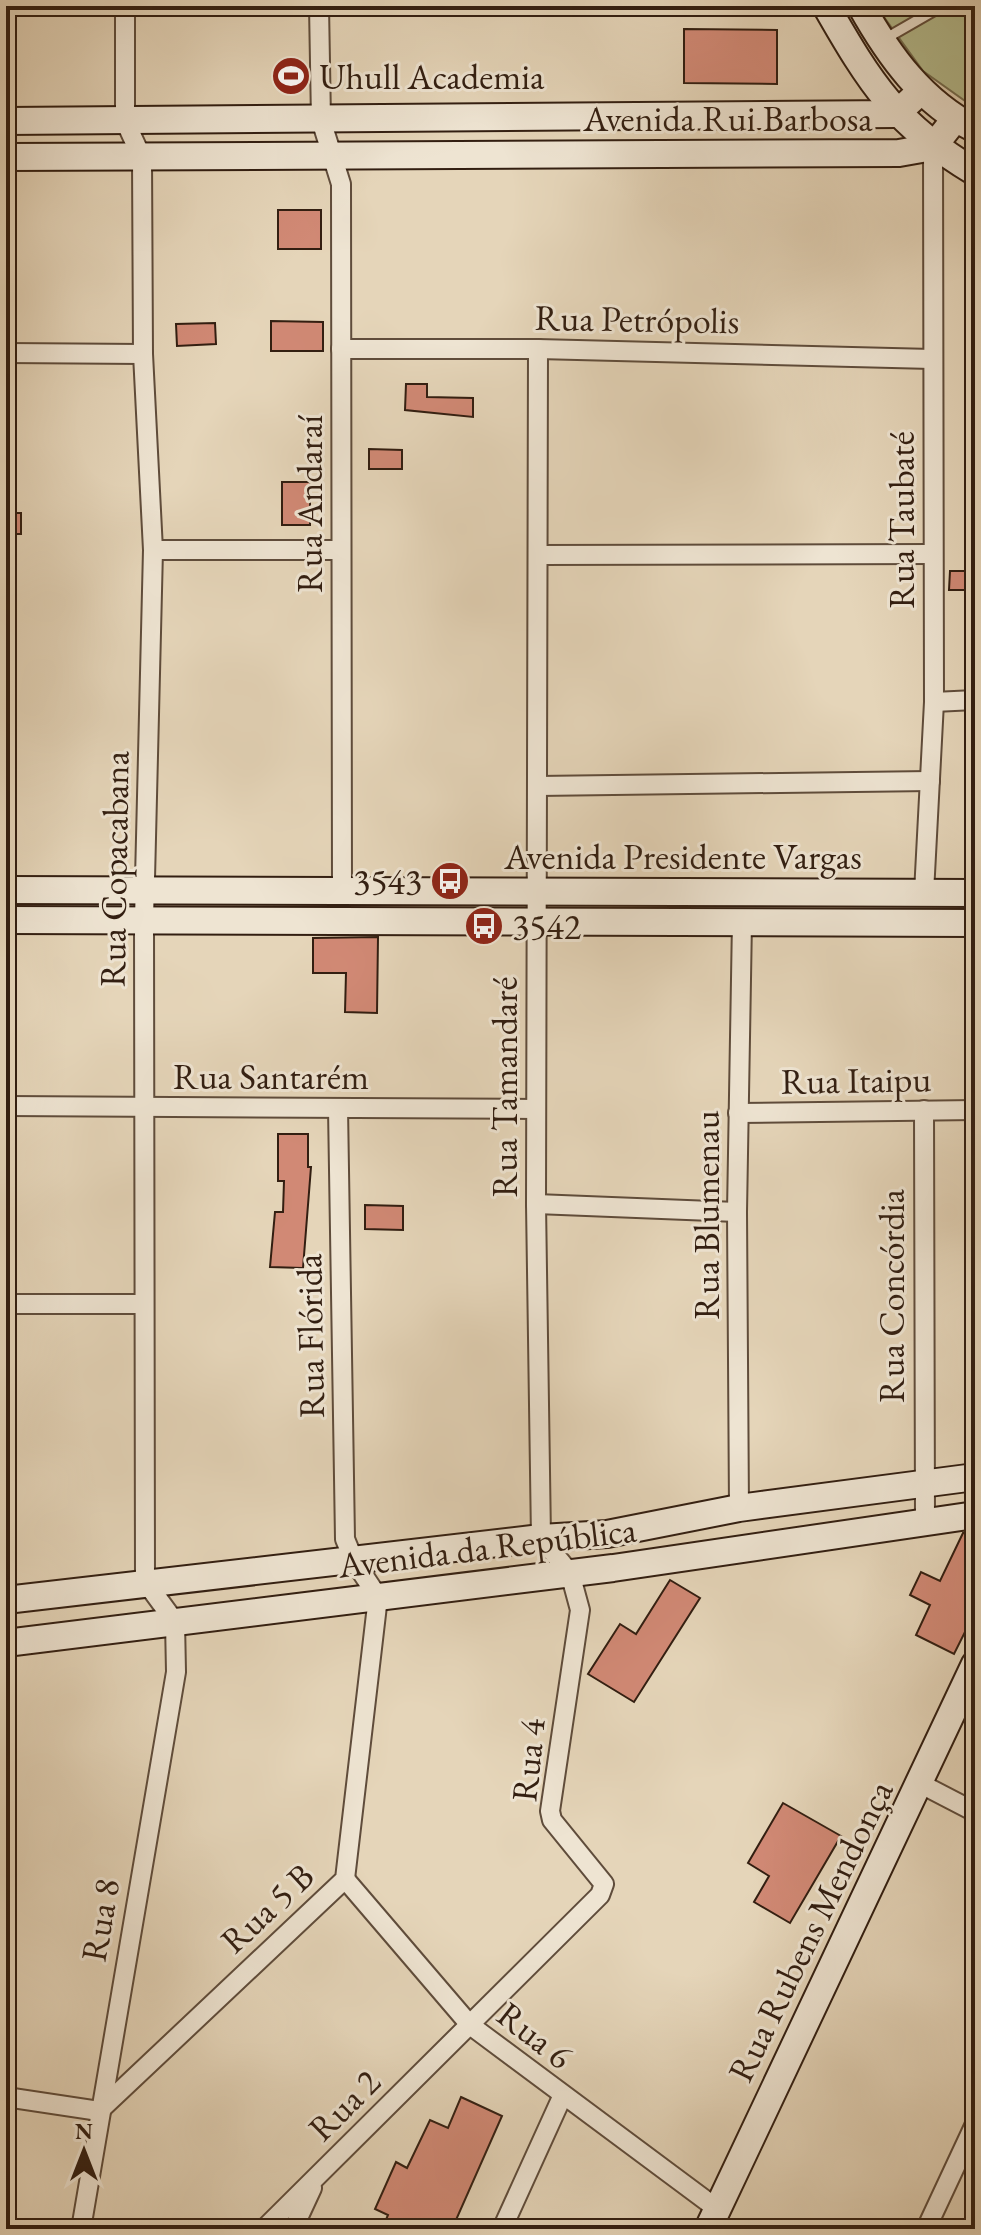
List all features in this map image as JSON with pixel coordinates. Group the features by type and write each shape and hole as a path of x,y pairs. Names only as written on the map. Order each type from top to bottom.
{"street":[{"path":"125,6 125,121 142,158"},
{"name":"Rua Andaraí","path":"319,6 321,120 341,184 342,891"},
{"path":"826,6 860,65 896,114 933,147 975,172"},
{"path":"861,6 881,41 921,91 965,124 933,147"},
{"name":"Avenida Rui Barbosa","path":"6,121 896,114 921,91"},
{"name":"Avenida Rui Barbosa","path":"6,157 899,153 933,147"},
{"name":"Rua Taubaté","path":"924,893 934,702 933,147"},
{"name":"Rua Copacabana","path":"142,158 143,354 153,550 144,920 145,1581"},
{"name":"Rua Petrópolis","path":"341,349 538,349 932,359"},
{"name":"Rua Tamandaré","path":"538,349 536,1204 541,1538"},
{"path":"6,353 143,354"},
{"path":"153,550 341,550"},
{"path":"538,555 933,554"},
{"path":"934,702 975,700"},
{"path":"538,786 930,781"},
{"name":"Avenida Presidente Vargas","path":"6,890 975,893"},
{"name":"Avenida Presidente Vargas","path":"6,920 975,923"},
{"name":"Rua Blumenau","path":"739,1508 737,1212 742,921"},
{"name":"Rua Santarém","path":"6,1106 536,1109"},
{"name":"Rua Flórida","path":"338,1108 345,1539 354,1561"},
{"name":"Rua Concórdia","path":"924,1110 925,1522"},
{"name":"Rua Itaipu","path":"738,1113 975,1110"},
{"path":"536,1204 737,1212"},
{"path":"6,1304 144,1304"},
{"name":"Avenida da República","path":"6,1600 145,1581 354,1561 541,1538 607,1534 739,1508 975,1477"},
{"name":"Avenida da República","path":"6,1643 570,1573 975,1515"},
{"name":"Rua 4","path":"470,2025 600,1895 604,1884 552,1820 550,1811 580,1610 570,1573 541,1538"},
{"path":"354,1561 378,1597"},
{"path":"145,1581 175,1622"},
{"name":"Rua 5 B","path":"99,2111 345,1879 378,1597"},
{"name":"Rua 8","path":"81,2229 176,1672 175,1622"},
{"name":"Rua Rubens Mendonça","path":"712,2218 921,1784 975,1664"},
{"path":"921,1784 975,1812"},
{"name":"Rua 6","path":"345,1879 470,2025 712,2218"},
{"name":"Rua 2","path":"264,2229 470,2025"},
{"path":"6,2097 99,2111"},
{"path":"502,2229 562,2097"},
{"path":"926,2229 975,2124"},
{"path":"293,2229 316,2178"}],"lane":[{"path":"881,41 942,6"}],"green space":[{"path":"876,6 975,6 975,108 923,71"}],"building":[{"path":"684,29 777,30 777,84 684,83"},
{"path":"278,210 321,210 321,249 278,249"},
{"path":"271,321 323,322 323,351 271,351"},
{"path":"215,323 216,344 177,346 176,324"},
{"path":"406,384 427,384 427,397 473,398 473,417 405,410"},
{"path":"369,449 402,450 402,469 369,469"},
{"path":"282,482 310,482 310,525 282,525"},
{"path":"6,513 21,513 21,534 6,534"},
{"path":"950,571 975,571 975,590 949,590"},
{"path":"378,937 377,1013 345,1012 346,973 313,973 313,938"},
{"path":"278,1134 308,1134 308,1167 311,1167 303,1268 270,1267 275,1212 283,1212 284,1181 278,1181"},
{"path":"365,1205 403,1206 403,1230 365,1229"},
{"path":"975,1531 975,1612 954,1654 916,1635 930,1605 910,1595 921,1572 940,1581 963,1533"},
{"path":"670,1580 700,1598 634,1702 588,1674 620,1624 636,1634"},
{"path":"783,1803 841,1836 790,1923 754,1902 769,1876 748,1863"},
{"path":"461,2097 502,2116 452,2229 382,2229 388,2215 375,2209 396,2162 407,2168 430,2120 448,2128"}],"place":[{"name":"Uhull Academia","path":"291,76"},
{"name":"3543","path":"450,881"},
{"name":"3542","path":"484,926"}]}
